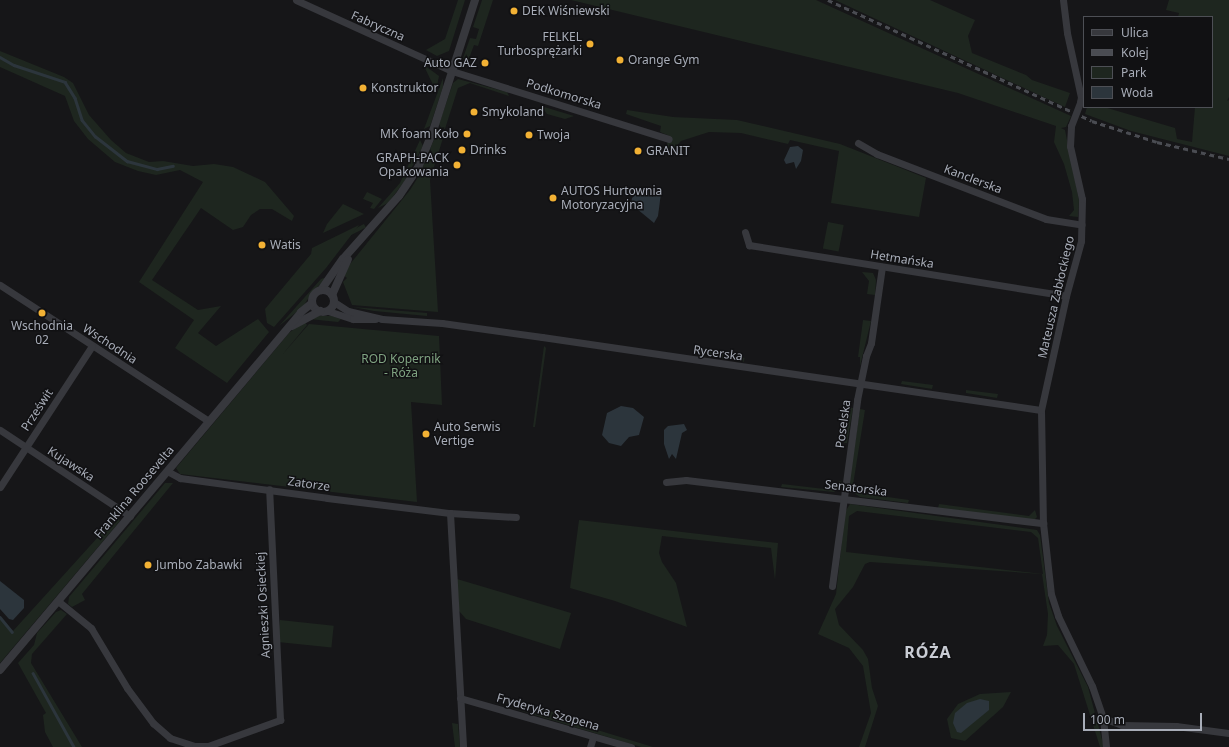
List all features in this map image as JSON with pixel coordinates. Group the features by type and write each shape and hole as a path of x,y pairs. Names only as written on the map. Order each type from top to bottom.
{"street":[{"name":"Fabryczna","path":"296,0 452,71"},
{"path":"333,298 321,290 399,196 414,174 430,139 475,0"},
{"name":"Mateusza Zabłockiego","path":"1041,410 1066,296 1081,241 1082,225 1082,199 1070,139 1071,126 1081,97 1067,32 1063,0"},
{"name":"Podkomorska","path":"452,71 669,139"},
{"name":"Kanclerska","path":"858,143 877,154 1046,219 1082,225"},
{"name":"Hetmańska","path":"745,232 749,245 1066,296"},
{"path":"311,304 324,311 333,298 352,251"},
{"name":"Poselska","path":"832,586 861,386 866,356 871,343 882,267"},
{"name":"Wschodnia","path":"0,284 92,346 209,421"},
{"name":"Franklina Roosevelta","path":"0,670 286,330 311,304 312,297 321,290"},
{"name":"Rycerska","path":"333,298 348,311 382,319"},
{"name":"Franklina Roosevelta","path":"286,330 324,311"},
{"name":"Rycerska","path":"324,311 353,319 382,319 442,323 861,386 1041,410"},
{"name":"Prześwit","path":"0,487 92,346"},
{"path":"1041,410 1043,420 1040,476 1043,523 1054,606 1086,671 1103,718 1106,747"},
{"name":"Kujawska","path":"0,430 130,516"},
{"name":"Zatorze","path":"167,471 180,478 450,513 516,516"},
{"name":"Senatorska","path":"666,482 686,480 1043,523"},
{"name":"Agnieszki Osieckiej","path":"58,601 91,628 127,688 153,723 170,738 195,746 208,746 280,720 269,489"},
{"path":"450,513 463,747"},
{"name":"Fryderyka Szopena","path":"460,698 631,747"},
{"path":"1103,718 1122,725 1176,726 1229,733"},
{"path":"590,747 593,737"}],"green space":[{"path":"458,0 465,0 449,51 437,56 426,50 445,39"},
{"path":"482,0 493,0 478,46 474,45 467,64 463,58 470,38 476,39 479,29 473,27"},
{"path":"571,0 816,0 1071,116 1066,127 1061,128 1065,130 1079,200 1078,217 1069,216 1074,210 1072,192 1064,164 1054,142 1056,126 958,93"},
{"path":"835,0 930,0 975,20 968,36 972,53 1026,75 1032,80 1070,93 1065,107"},
{"path":"1169,0 1229,0 1229,97 1227,101 1229,100 1229,156 1131,131 1085,114 1087,108 1107,108 1175,128 1177,139 1192,142 1195,108 1213,108 1213,16 1178,16 1179,13 1166,10"},
{"path":"0,51 64,77 73,83 89,115 111,140 126,153 149,162 163,161 193,166 214,164 233,167 265,182 294,216 292,221 272,209 260,209 251,215 243,227 233,230 201,208 152,280 198,310 221,306 198,333 216,346 258,319 269,332 227,383 175,348 194,320 139,282 203,182 180,170 156,175 138,171 115,162 88,139 74,121 65,96 0,67"},
{"path":"424,66 439,76 436,91"},
{"path":"443,78 443,87 430,126 424,129"},
{"path":"458,79 507,92 509,96 470,83 458,88 445,129 441,128 439,124 453,83"},
{"path":"541,106 574,116 565,119 547,114"},
{"path":"627,110 673,117 737,120 840,144 926,178 919,217 831,203 839,151 790,140 788,144 741,133 709,132 681,141 673,150 666,147 670,136 660,132 661,126 626,114"},
{"path":"435,137 443,138 430,180 438,312 352,305 343,282 347,278 342,274 410,190 420,174"},
{"path":"420,140 423,146 404,182 388,203 378,208 400,183"},
{"path":"367,192 382,199 374,209 370,208 373,203 363,199"},
{"path":"343,204 364,214 323,233 327,224"},
{"path":"828,222 844,225 839,252 823,249"},
{"path":"364,224 366,228 314,254 312,250"},
{"path":"359,225 326,268 274,327 267,323 265,309 311,254 312,248"},
{"path":"862,272 873,273 876,280 875,295 867,294 869,281"},
{"path":"321,279 326,279 312,292 303,307 279,326"},
{"path":"353,307 427,313 427,316 374,311"},
{"path":"318,316 332,316 341,319 338,322 309,319"},
{"path":"863,320 871,321 860,366 860,357 858,357"},
{"name":"ROD Kopernik - Róża","path":"304,321 307,325 282,355 309,324 439,336 442,405 411,402 417,502 180,474 176,468 289,333"},
{"path":"544,346 546,348 535,427 533,427"},
{"path":"708,352 745,358 744,362 707,356"},
{"path":"902,381 933,385 932,389 901,384"},
{"path":"966,390 998,394 997,398 966,393"},
{"path":"848,407 853,408 847,443 844,443"},
{"path":"860,409 865,410 853,485 859,493 909,500 908,503 860,497 851,491 849,484"},
{"path":"839,481 842,482 841,486 834,492 781,487 782,484 833,490 838,485"},
{"path":"165,483 173,483 82,594 85,600 72,607 68,604 69,597"},
{"path":"850,504 1037,530 1040,535 1049,603 1057,626 1088,687 1104,747 1100,747 1074,664 1058,645 1043,646 1047,635 1048,614 1042,574 870,562 865,564 853,587 835,609 839,625 863,650 868,659 872,688 878,706 865,747 859,747 871,713 863,666 849,648 818,634 836,594 845,512","holes":["857,511 1031,532 1038,538 1043,574 846,552 849,516"]},
{"path":"939,504 1029,516 1035,510 1037,517 1034,520 938,508"},
{"path":"117,516 120,521 0,663 0,616 13,631"},
{"path":"579,520 778,543 775,580 771,548 662,536 659,553 662,562 676,583 687,627 615,601 570,588"},
{"path":"457,579 571,613 560,649 466,619 459,611"},
{"path":"61,610 67,614 32,654 31,663 82,747 53,747 45,732 43,715 46,713 18,663 34,645 37,633 56,612"},
{"path":"280,620 334,626 331,648 278,642"},
{"path":"1011,692 1003,707 965,741 951,738 947,719 958,704 980,694"},
{"path":"468,695 533,714 546,709 581,725 653,747 641,747"},
{"path":"452,723 458,724 460,747 455,747"}],"water":[{"path":"798,146 803,150 801,161 796,169 794,162 786,164 784,160 790,147"},
{"path":"644,188 661,193 658,216 654,223 631,204 632,198"},
{"path":"621,406 633,408 644,417 639,435 629,437 621,446 609,443 602,435 607,413"},
{"path":"684,424 687,430 682,433 676,459 672,454 669,459 664,444 664,430 668,426"},
{"path":"0,581 24,600 24,608 13,620 9,619 0,609"},
{"path":"980,699 989,701 989,710 961,733 957,732 953,723 955,713 967,703"}],"waterway":[{"path":"0,57 14,65 65,82 75,98 82,120 95,136 127,161 157,169 173,166"},
{"path":"0,617 12,632"},
{"path":"33,673 74,747"}],"railway":[{"path":"828,0 1092,121 1157,142 1229,159"}],"place":[{"name":"DEK Wiśniewski","path":"514,11"},
{"name":"FELKEL Turbosprężarki","path":"590,44"},
{"name":"Orange Gym","path":"620,60"},
{"name":"Auto GAZ","path":"485,63"},
{"name":"Konstruktor","path":"363,88"},
{"name":"Smykoland","path":"474,112"},
{"name":"MK foam Koło","path":"467,134"},
{"name":"Twoja","path":"529,135"},
{"name":"Drinks","path":"462,150"},
{"name":"GRANIT","path":"638,151"},
{"name":"GRAPH-PACK Opakowania","path":"457,165"},
{"name":"AUTOS Hurtownia Motoryzacyjna","path":"553,198"},
{"name":"Watis","path":"262,245"},
{"name":"Wschodnia 02","path":"42,313"},
{"name":"Auto Serwis Vertige","path":"426,434"},
{"name":"Jumbo Zabawki","path":"148,565"}],"district":[{"name":"RÓŻA","path":"928,652"}]}
